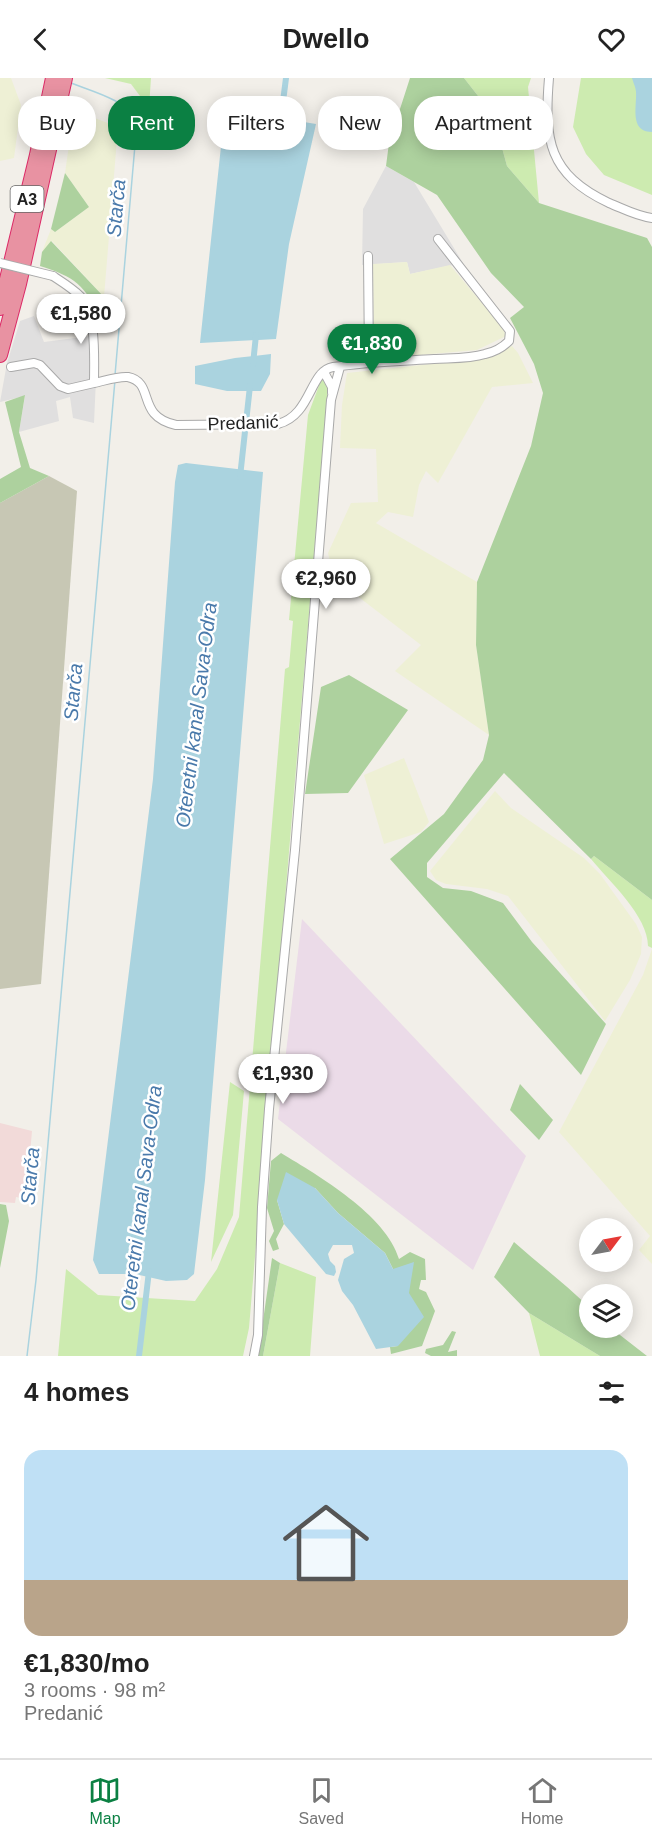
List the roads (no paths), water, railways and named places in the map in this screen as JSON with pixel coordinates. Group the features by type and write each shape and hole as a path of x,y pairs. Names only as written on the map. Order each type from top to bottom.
{"highway":[{"name":"A3","path":"0,308 37,155 58,83"},
{"name":"A3","path":"0,355 19,284 58,83"}],"street":[{"path":"549,78 547,126 550,143 566,172 578,186 595,196 638,216 652,218"},
{"path":"321,374 329,368 369,362 474,357 503,347 509,341 510,331 438,239"},
{"path":"368,256 369,362"},
{"path":"0,263 52,276 82,297 93,335 94,383"},
{"name":"Predanić","path":"11,367 34,363 40,365 60,386 68,389 126,377 141,384 149,407 162,422 176,425 265,424 290,421 309,398 316,379 321,374"},
{"path":"331,400 340,367"},
{"path":"254,1356 258,1335 262,1207 269,1109 295,850 332,387 327,376 321,374"}],"water":[{"path":"632,78 652,78 652,132 640,128 637,123 636,90"},
{"path":"306,122 316,124 289,244 276,339 200,343 221,150 306,150"},
{"path":"271,354 270,374 261,391 227,391 195,384 195,366"},
{"path":"186,463 263,472 205,1180 194,1274 187,1280 166,1281 135,1274 99,1274 93,1260 153,779 175,482 178,465"},
{"path":"286,1172 315,1188 338,1213 385,1253 393,1269 414,1262 409,1293 424,1317 398,1346 376,1349 353,1305 342,1291 338,1280 344,1259 354,1253 352,1245 333,1245 328,1254 336,1272 334,1276 326,1274 284,1224 277,1200"}],"waterway":[{"name":"Oteretni kanal Sava-Odra","path":"284,96 286,78"},
{"name":"Starča","path":"71,83 99,93 127,108 137,122 115,375"},
{"name":"Oteretni kanal Sava-Odra","path":"253,364 256,335"},
{"name":"Starča","path":"27,1356 36,1280 115,380"},
{"name":"Oteretni kanal Sava-Odra","path":"240,477 250,386"},
{"name":"Oteretni kanal Sava-Odra","path":"139,1356 149,1271"}]}
